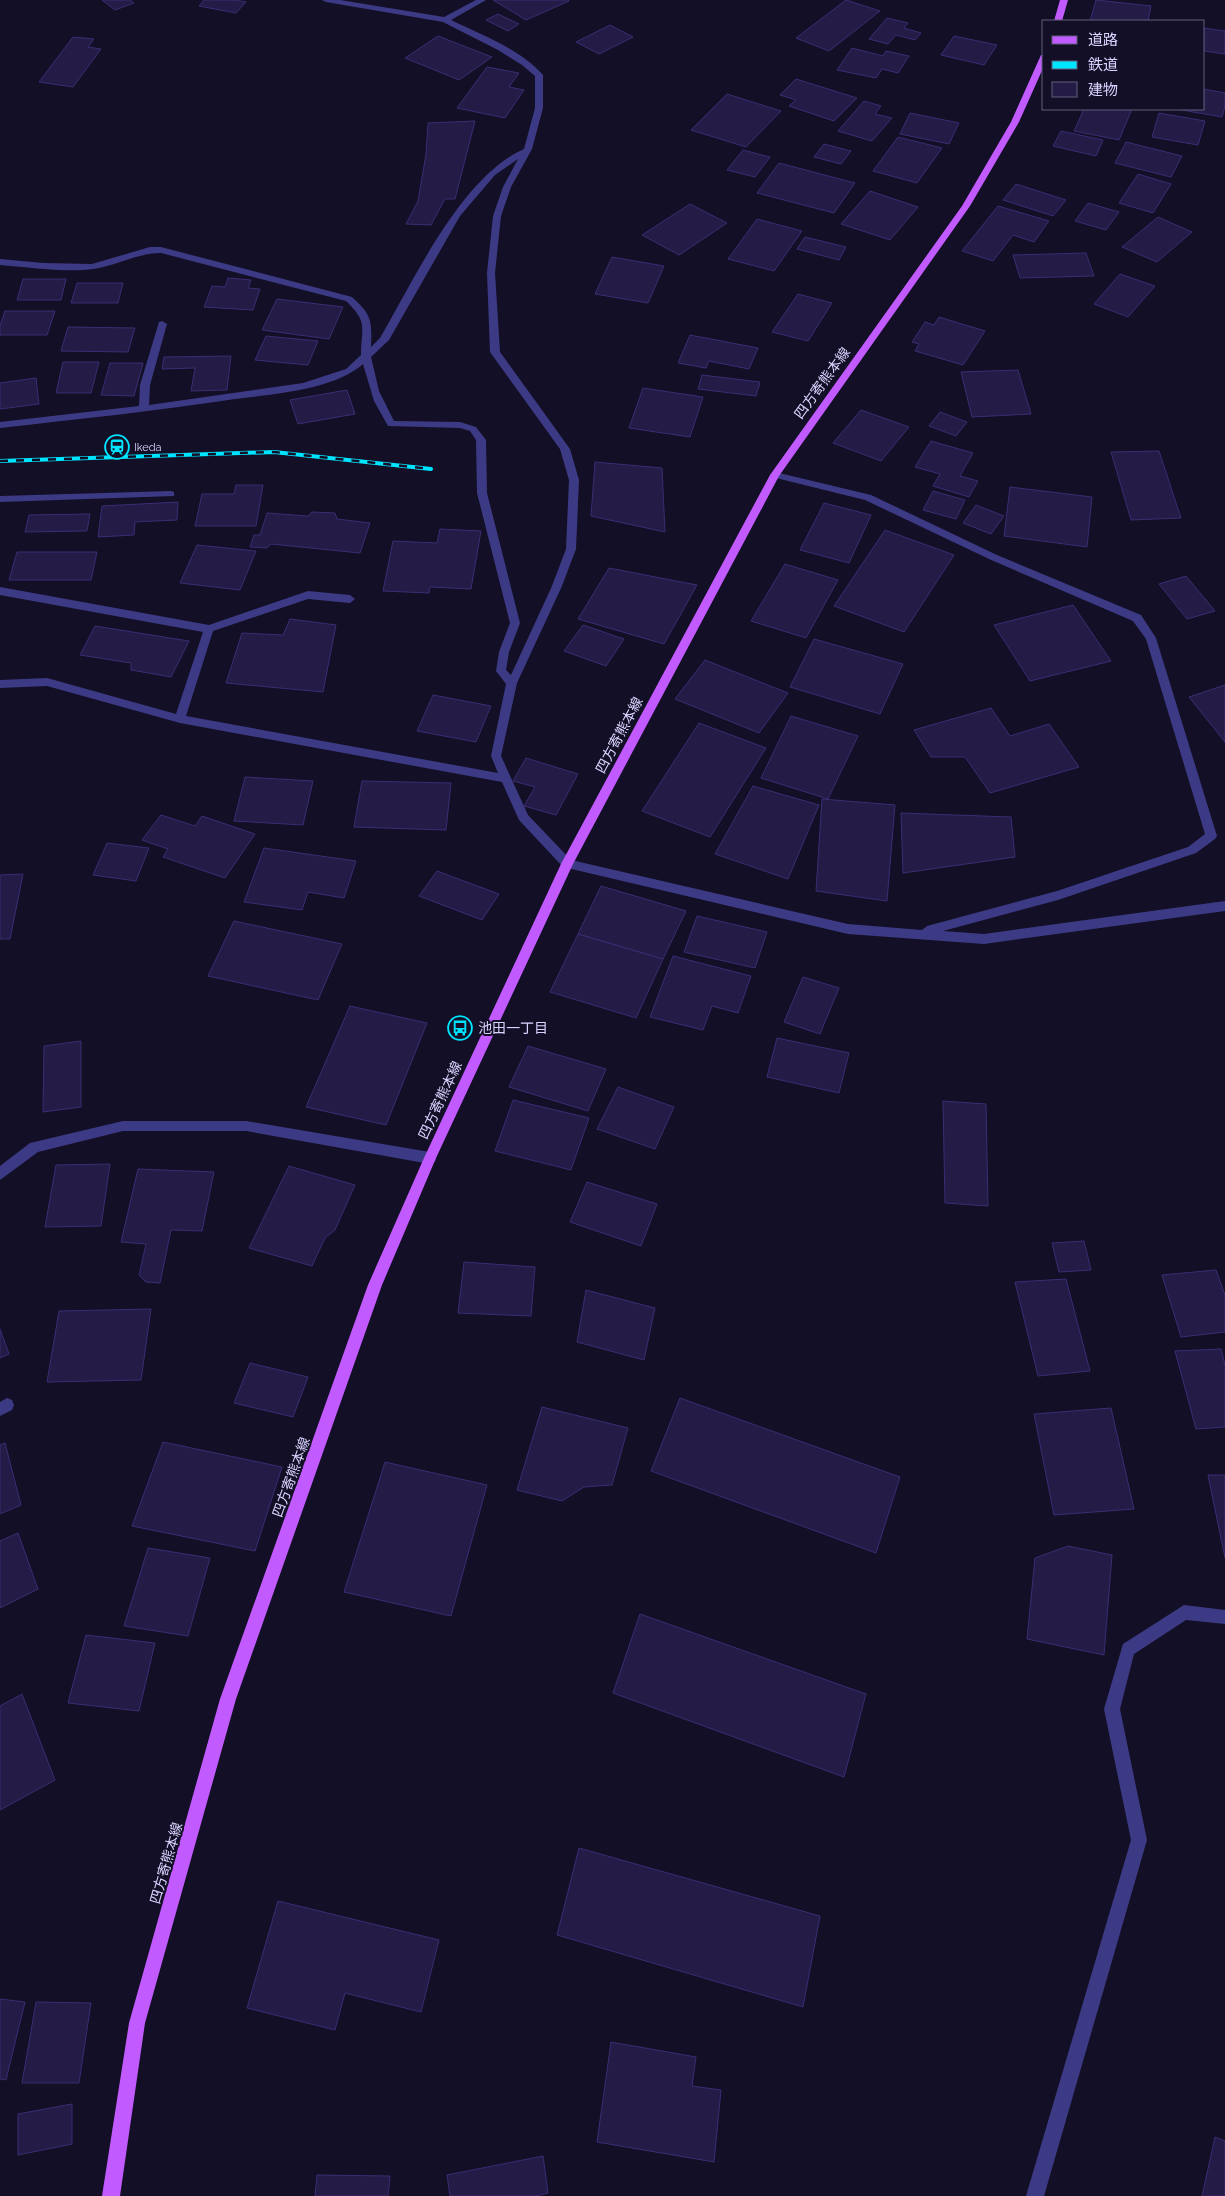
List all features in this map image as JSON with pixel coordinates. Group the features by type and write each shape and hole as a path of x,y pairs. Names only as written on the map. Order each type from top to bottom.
{"main road":[{"path":"1058,20 1064,0"},
{"name":"四方寄熊本線","path":"111,2196 137,2023 228,1699 375,1284 430,1158 567,864 775,474 966,206 1014,122 1042,61"}],"street":[{"path":"326,0 445,20 502,48 525,62 539,75 539,108 528,149 507,187 497,216 491,273 495,352 565,449 574,480 571,549 557,586 512,683 496,756 523,816 567,864 848,929 984,939 1225,906"},
{"path":"445,20 482,0"},
{"path":"0,425 144,409 304,386 349,370 384,340 456,215 492,173 528,149"},
{"path":"0,262 43,266 92,266 150,250 161,250 293,286 349,299 365,315 368,334 366,356 376,393 385,416 391,424 460,425 473,429 481,440 482,493 514,623 500,671 512,683"},
{"path":"144,409 145,385 162,324"},
{"path":"775,474 868,497 993,557 1137,618 1151,638 1211,836 1192,850 1058,894 917,934"},
{"path":"0,499 171,494"},
{"path":"0,591 209,629 308,595 350,599"},
{"path":"180,719 209,629"},
{"path":"0,684 47,682 180,719 506,779"},
{"path":"0,1174 34,1148 122,1126 246,1126 430,1158"},
{"path":"1035,2196 1139,1840 1112,1709 1128,1649 1184,1612 1225,1617"}],"building":[{"path":"102,0 130,0 134,3 115,10"},
{"path":"204,0 246,2 236,13 199,6"},
{"path":"493,0 568,0 569,1 526,20"},
{"path":"846,0 880,11 829,51 796,38"},
{"path":"1096,0 1151,6 1148,20 1090,20"},
{"path":"498,14 519,24 508,31 486,20"},
{"path":"887,18 908,23 904,28 921,33 915,40 896,35 888,44 869,39"},
{"path":"610,25 633,37 599,54 576,42"},
{"path":"1205,28 1225,31 1225,54 1205,51"},
{"path":"438,36 492,57 459,80 405,58"},
{"path":"954,36 997,45 984,65 941,55"},
{"path":"73,37 94,39 88,47 101,49 73,87 39,82"},
{"path":"852,48 883,56 886,51 909,56 898,73 882,69 876,78 837,70"},
{"path":"487,67 519,73 509,87 524,90 505,118 457,108"},
{"path":"796,79 857,98 834,121 789,106 796,100 780,95"},
{"path":"1205,89 1225,93 1225,106 1222,117 1182,110 1205,110"},
{"path":"727,94 781,111 746,147 691,130"},
{"path":"864,101 881,106 875,114 892,118 872,141 838,131"},
{"path":"1084,110 1132,110 1119,140 1074,131"},
{"path":"910,113 959,123 949,144 900,134"},
{"path":"1159,113 1205,121 1198,145 1152,137"},
{"path":"475,121 455,199 445,199 431,225 406,224 418,201 426,154 428,123"},
{"path":"1061,131 1103,140 1096,156 1053,146"},
{"path":"898,137 942,148 917,183 873,171"},
{"path":"1126,142 1182,156 1171,177 1115,163"},
{"path":"824,144 851,151 841,164 814,157"},
{"path":"743,150 770,157 755,177 727,170"},
{"path":"779,163 855,183 834,213 757,193"},
{"path":"1138,174 1171,184 1153,213 1119,203"},
{"path":"1016,184 1066,200 1053,216 1003,200"},
{"path":"870,191 918,207 890,240 841,224"},
{"path":"1088,203 1119,212 1106,230 1075,221"},
{"path":"690,204 727,223 679,255 642,235"},
{"path":"998,206 1049,221 1034,242 1013,235 993,261 962,251"},
{"path":"1158,217 1192,232 1157,262 1122,247"},
{"path":"757,219 802,231 774,271 728,259"},
{"path":"805,237 846,247 839,260 797,249"},
{"path":"1086,253 1094,276 1020,278 1013,255"},
{"path":"612,257 664,266 648,303 595,294"},
{"path":"1120,274 1155,286 1128,317 1094,304"},
{"path":"228,278 251,280 248,288 260,289 253,310 204,307 212,286 225,287"},
{"path":"23,279 66,279 61,300 17,300"},
{"path":"77,283 123,283 118,303 71,303"},
{"path":"798,294 832,303 808,341 772,332"},
{"path":"277,299 343,307 329,339 262,330"},
{"path":"5,311 55,311 47,335 0,335 0,326"},
{"path":"939,317 985,331 963,365 915,351 919,344 912,342 925,322 934,325"},
{"path":"68,327 135,328 128,352 61,351"},
{"path":"690,335 758,348 749,369 709,361 706,368 678,363"},
{"path":"266,336 318,341 308,365 255,360"},
{"path":"231,356 227,390 191,391 195,368 162,369 164,357"},
{"path":"63,362 99,362 91,393 56,393"},
{"path":"110,363 143,363 134,396 101,395"},
{"path":"1018,370 1031,414 972,417 961,372"},
{"path":"702,375 760,382 756,396 698,389"},
{"path":"36,378 39,404 0,409 0,383"},
{"path":"643,388 703,397 690,437 629,428"},
{"path":"347,390 355,414 298,424 290,400"},
{"path":"861,410 909,427 881,461 833,443"},
{"path":"940,412 967,422 956,436 929,426"},
{"path":"931,441 973,453 960,476 978,481 969,497 933,486 940,474 915,467"},
{"path":"1159,451 1181,518 1131,520 1111,452"},
{"path":"595,462 662,468 665,532 591,516"},
{"path":"236,485 263,485 256,526 195,526 202,494 234,494"},
{"path":"1010,487 1092,497 1087,547 1004,536"},
{"path":"933,491 965,500 956,519 923,510"},
{"path":"178,502 177,520 135,522 134,535 98,537 102,506"},
{"path":"824,503 871,515 849,563 800,550"},
{"path":"976,505 1004,516 991,534 963,523"},
{"path":"312,512 335,513 337,519 370,523 360,553 271,544 267,548 250,547 254,535 260,535 267,513 308,516"},
{"path":"90,514 87,531 25,532 29,515"},
{"path":"440,529 481,531 471,589 430,587 429,593 383,591 393,541 437,543"},
{"path":"885,530 954,555 904,632 834,606"},
{"path":"197,545 256,551 240,590 180,583"},
{"path":"17,552 97,552 91,580 9,580"},
{"path":"785,564 838,580 806,638 751,621"},
{"path":"609,568 697,585 664,644 578,619"},
{"path":"1186,576 1215,611 1187,619 1159,584"},
{"path":"1073,605 1111,661 1030,681 994,625"},
{"path":"290,619 336,625 323,692 226,683 242,633 283,635"},
{"path":"583,625 624,639 606,666 564,651"},
{"path":"95,626 189,641 171,677 131,670 131,663 80,655"},
{"path":"814,639 903,664 880,714 790,687"},
{"path":"705,660 788,693 759,733 675,699"},
{"path":"1225,685 1225,742 1189,697"},
{"path":"433,695 491,706 476,742 417,731"},
{"path":"991,708 1010,736 1049,724 1079,767 990,793 965,757 931,757 914,730"},
{"path":"791,716 858,736 828,799 761,778"},
{"path":"699,723 766,748 710,837 642,811"},
{"path":"526,758 578,774 556,815 524,806 535,787 513,781"},
{"path":"245,777 313,781 303,825 234,821"},
{"path":"362,781 451,783 446,830 354,827"},
{"path":"753,786 819,805 788,879 715,854"},
{"path":"822,799 895,805 887,901 816,891"},
{"path":"901,813 1011,817 1015,857 903,873"},
{"path":"161,815 195,826 202,816 255,834 225,878 163,857 168,849 142,840"},
{"path":"107,843 149,848 136,881 93,875"},
{"path":"264,848 356,861 344,898 308,892 302,910 244,902"},
{"path":"437,871 499,894 482,920 419,896"},
{"path":"23,874 10,939 0,939 0,875"},
{"path":"601,886 686,911 663,959 578,934"},
{"path":"697,916 767,932 755,968 684,952"},
{"path":"234,921 342,944 318,1000 208,976"},
{"path":"578,934 663,959 636,1018 550,992"},
{"path":"673,956 751,976 738,1013 712,1006 703,1030 650,1017"},
{"path":"803,977 839,988 820,1034 784,1022"},
{"path":"350,1006 427,1023 386,1125 306,1107"},
{"path":"777,1038 849,1053 839,1093 767,1077"},
{"path":"81,1041 81,1107 43,1112 44,1046"},
{"path":"528,1046 606,1069 588,1111 509,1087"},
{"path":"618,1087 674,1107 655,1149 597,1129"},
{"path":"513,1100 589,1118 571,1170 495,1151"},
{"path":"943,1101 986,1104 988,1206 945,1203"},
{"path":"110,1164 101,1226 45,1227 56,1165"},
{"path":"289,1166 355,1185 335,1230 325,1238 312,1266 249,1248"},
{"path":"138,1169 214,1172 202,1231 171,1230 160,1283 146,1282 139,1275 146,1244 121,1242"},
{"path":"587,1182 657,1204 641,1246 570,1222"},
{"path":"1084,1241 1091,1270 1059,1272 1052,1243"},
{"path":"464,1262 535,1267 531,1316 458,1313"},
{"path":"1216,1270 1225,1295 1225,1332 1181,1337 1162,1275"},
{"path":"1066,1279 1090,1371 1038,1376 1015,1282"},
{"path":"586,1290 655,1308 644,1360 577,1342"},
{"path":"151,1309 141,1380 47,1382 59,1311"},
{"path":"0,1329 9,1354 0,1358"},
{"path":"1221,1349 1225,1365 1225,1427 1196,1429 1175,1351"},
{"path":"250,1363 308,1377 293,1417 234,1403"},
{"path":"680,1398 900,1477 876,1553 651,1471"},
{"path":"542,1407 628,1428 612,1485 584,1487 562,1501 517,1490"},
{"path":"1111,1408 1134,1509 1054,1515 1034,1414"},
{"path":"163,1442 282,1467 255,1551 132,1526"},
{"path":"5,1443 21,1505 0,1514 0,1445"},
{"path":"385,1462 487,1485 451,1616 344,1592"},
{"path":"1208,1475 1225,1475 1225,1558"},
{"path":"18,1533 38,1589 0,1608 0,1541"},
{"path":"1068,1546 1112,1555 1104,1655 1027,1639 1035,1558"},
{"path":"148,1548 210,1558 188,1636 124,1626"},
{"path":"640,1614 866,1694 844,1777 613,1693"},
{"path":"86,1635 155,1643 139,1711 68,1703"},
{"path":"22,1694 55,1780 0,1810 0,1706"},
{"path":"579,1848 820,1916 803,2007 557,1935"},
{"path":"278,1901 439,1940 421,2012 345,1993 335,2030 247,2008"},
{"path":"0,1999 25,2002 6,2080 0,2079"},
{"path":"36,2002 91,2003 79,2083 22,2083"},
{"path":"611,2042 696,2057 692,2086 721,2090 714,2162 597,2142"},
{"path":"72,2104 72,2144 18,2155 18,2114"},
{"path":"1215,2137 1225,2141 1225,2196 1202,2196"},
{"path":"543,2156 548,2193 536,2196 450,2196 447,2175"},
{"path":"317,2175 390,2176 388,2196 315,2196"}],"railway":[{"path":"0,461 274,452 431,469"}],"place":[{"name":"Ikeda","path":"117,447"},
{"name":"池田一丁目","path":"460,1028"}]}
